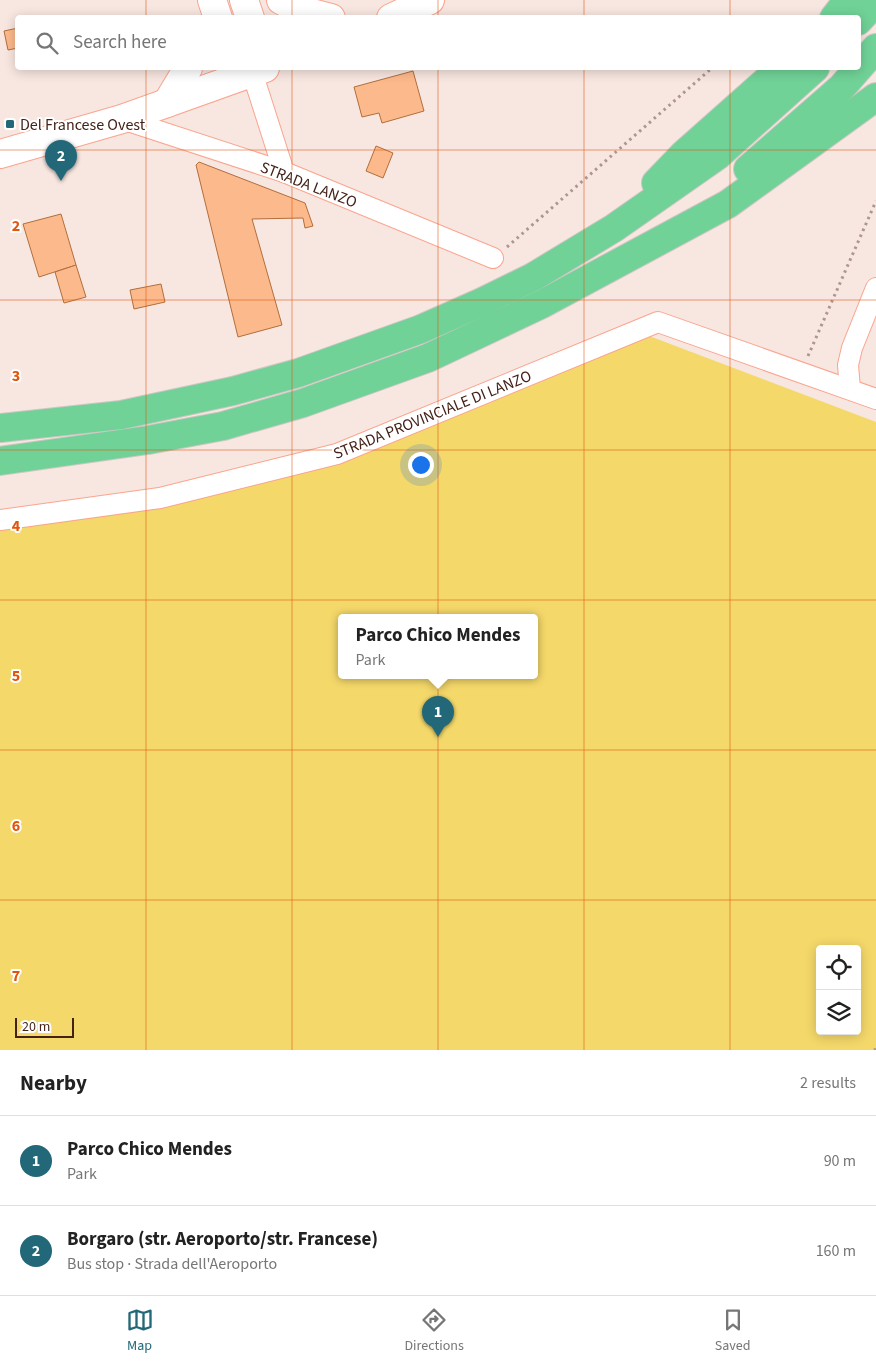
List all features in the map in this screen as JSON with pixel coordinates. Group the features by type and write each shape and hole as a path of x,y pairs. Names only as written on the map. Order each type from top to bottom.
{"highway":[{"path":"836,15 848,0"},
{"path":"861,19 876,2"},
{"path":"861,65 876,48"},
{"path":"614,228 684,154 779,70"},
{"path":"0,428 120,414 234,391 298,373 421,329 532,277 614,228 717,156 813,70"},
{"path":"622,261 741,176 842,86 856,70"},
{"path":"0,461 148,440 223,426 303,403 428,358 542,304 728,204 876,97"}],"street":[{"path":"209,15 212,0"},
{"path":"212,0 217,15"},
{"path":"244,0 249,15"},
{"path":"281,0 300,10 319,15"},
{"path":"398,15 430,0"},
{"path":"167,103 187,70"},
{"path":"0,154 13,146 122,119 251,70"},
{"path":"254,70 284,172"},
{"name":"STRADA LANZO","path":"122,119 284,172 493,258"},
{"path":"850,389 848,365 852,348 876,288"},
{"name":"STRADA PROVINCIALE DI LANZO","path":"0,520 160,498 338,454 658,322 876,398"}],"path":[{"path":"493,258 710,70"},
{"path":"801,372 876,201"}],"shaded area":[{"path":"644,334 876,422 876,1050 0,1050 0,525 395,436"}],"building":[{"path":"15,29 15,49 8,50 4,31"},
{"path":"413,71 424,111 382,123 379,113 362,117 354,87"},
{"path":"376,146 393,153 383,178 366,171"},
{"path":"199,162 305,203 313,226 305,228 303,218 252,219 282,325 238,337 196,165"},
{"path":"61,214 76,265 39,277 23,224"},
{"path":"76,265 86,297 64,303 55,272"},
{"path":"161,284 165,302 134,309 130,290"}],"place":[{"name":"Del Francese Ovest","path":"10,124"},
{"name":"Borgaro (str. Aeroporto/str. Francese)","path":"61,181"},
{"name":"Parco Chico Mendes","path":"438,737"}]}
